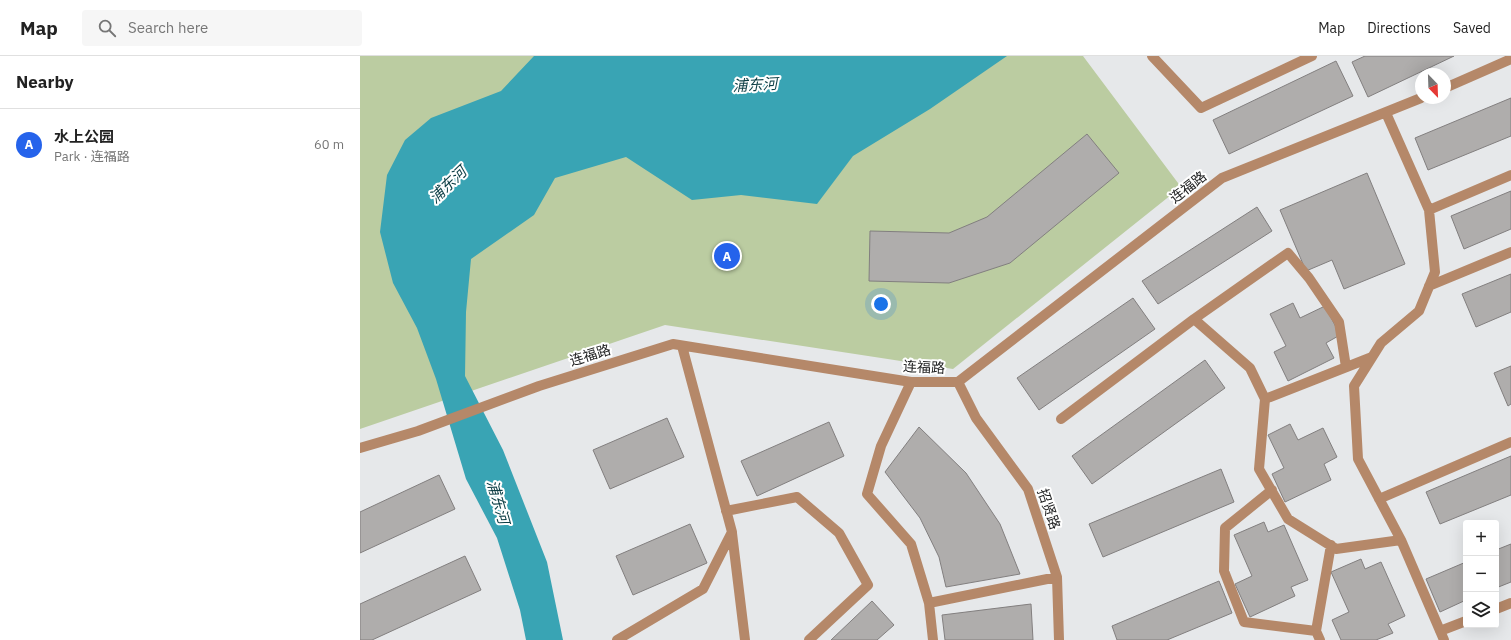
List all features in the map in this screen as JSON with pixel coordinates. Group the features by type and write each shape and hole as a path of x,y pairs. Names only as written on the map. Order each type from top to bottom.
{"street":[{"path":"1152,56 1201,108 1312,56"},
{"path":"1451,85 1511,59"},
{"name":"连福路","path":"360,448 418,431 539,386 672,344 911,382 958,382 1222,178 1415,101"},
{"path":"1386,113 1429,210 1435,272 1418,311 1381,342 1354,386 1358,459 1401,540 1442,635 1463,622"},
{"path":"1429,210 1511,175"},
{"path":"1429,286 1511,252"},
{"path":"1061,419 1194,319 1288,253 1308,278 1339,322 1346,367"},
{"path":"1194,319 1250,368 1265,399 1259,469 1288,519 1336,549 1401,540"},
{"path":"682,346 732,532 745,640"},
{"path":"1265,399 1372,357"},
{"path":"911,382 881,446 868,494 911,544 929,603 933,640"},
{"name":"招贤路","path":"958,382 976,418 1028,489 1057,577 1059,640"},
{"path":"1379,499 1511,442"},
{"path":"1272,490 1225,528 1224,571 1244,622 1318,636 1331,545"},
{"path":"726,512 797,497 839,533 868,585 810,640"},
{"path":"617,640 704,589 732,532"},
{"path":"929,603 1057,577"},
{"path":"1499,608 1511,603"}],"green space":[{"path":"360,56 1083,56 1181,187 953,369 665,325 360,429"}],"water":[{"name":"浦东河","path":"534,56 1007,56 930,109 853,156 817,204 741,195 692,200 626,157 555,178 534,215 471,259 466,312 465,376 503,450 547,562 563,640 526,640 520,610 497,538 466,479 436,379 417,328 393,283 380,232 387,175 405,140 431,118 501,91"}],"building":[{"path":"1365,56 1454,56 1429,68 1415,68 1415,75 1368,97 1352,62"},
{"path":"1336,61 1353,96 1229,154 1213,120"},
{"path":"1511,98 1511,136 1428,170 1415,138"},
{"path":"1087,134 1119,173 1010,263 949,283 869,281 870,231 949,233 987,217"},
{"path":"1367,173 1405,264 1344,289 1332,260 1306,271 1280,210"},
{"path":"1511,191 1511,229 1464,249 1451,216"},
{"path":"1257,207 1272,231 1158,304 1142,281"},
{"path":"1511,274 1511,312 1476,327 1462,294"},
{"path":"1133,298 1155,329 1039,410 1017,378"},
{"path":"1293,303 1300,318 1325,306 1340,335 1326,343 1334,358 1288,381 1274,352 1286,346 1270,314"},
{"path":"1205,360 1225,388 1092,484 1072,456"},
{"path":"1511,366 1511,404 1508,406 1494,373"},
{"path":"667,418 684,457 610,489 593,450"},
{"path":"829,422 844,456 757,496 741,461"},
{"path":"1290,424 1298,440 1323,428 1337,457 1324,464 1331,480 1285,502 1272,474 1284,468 1268,435"},
{"path":"919,427 966,473 1000,524 1020,574 946,587 939,557 920,518 885,472"},
{"path":"1511,456 1511,495 1440,524 1426,492"},
{"path":"1221,469 1234,502 1103,557 1089,524"},
{"path":"439,475 455,509 360,553 360,512"},
{"path":"1264,522 1268,532 1284,525 1308,580 1291,587 1295,596 1250,617 1235,584 1252,576 1234,535"},
{"path":"690,524 707,563 633,595 616,556"},
{"path":"1511,544 1511,582 1499,587 1499,556 1499,549"},
{"path":"465,556 481,590 372,640 360,640 360,604"},
{"path":"1361,559 1365,569 1381,562 1405,616 1388,624 1393,633 1376,640 1341,640 1332,620 1349,612 1331,572"},
{"path":"1463,563 1463,601 1440,612 1426,579"},
{"path":"1219,581 1232,613 1167,640 1117,640 1112,626"},
{"path":"872,601 894,625 877,640 831,640"},
{"path":"1031,604 1033,640 945,640 942,615"}],"place":[{"name":"水上公园","path":"727,256"}]}
